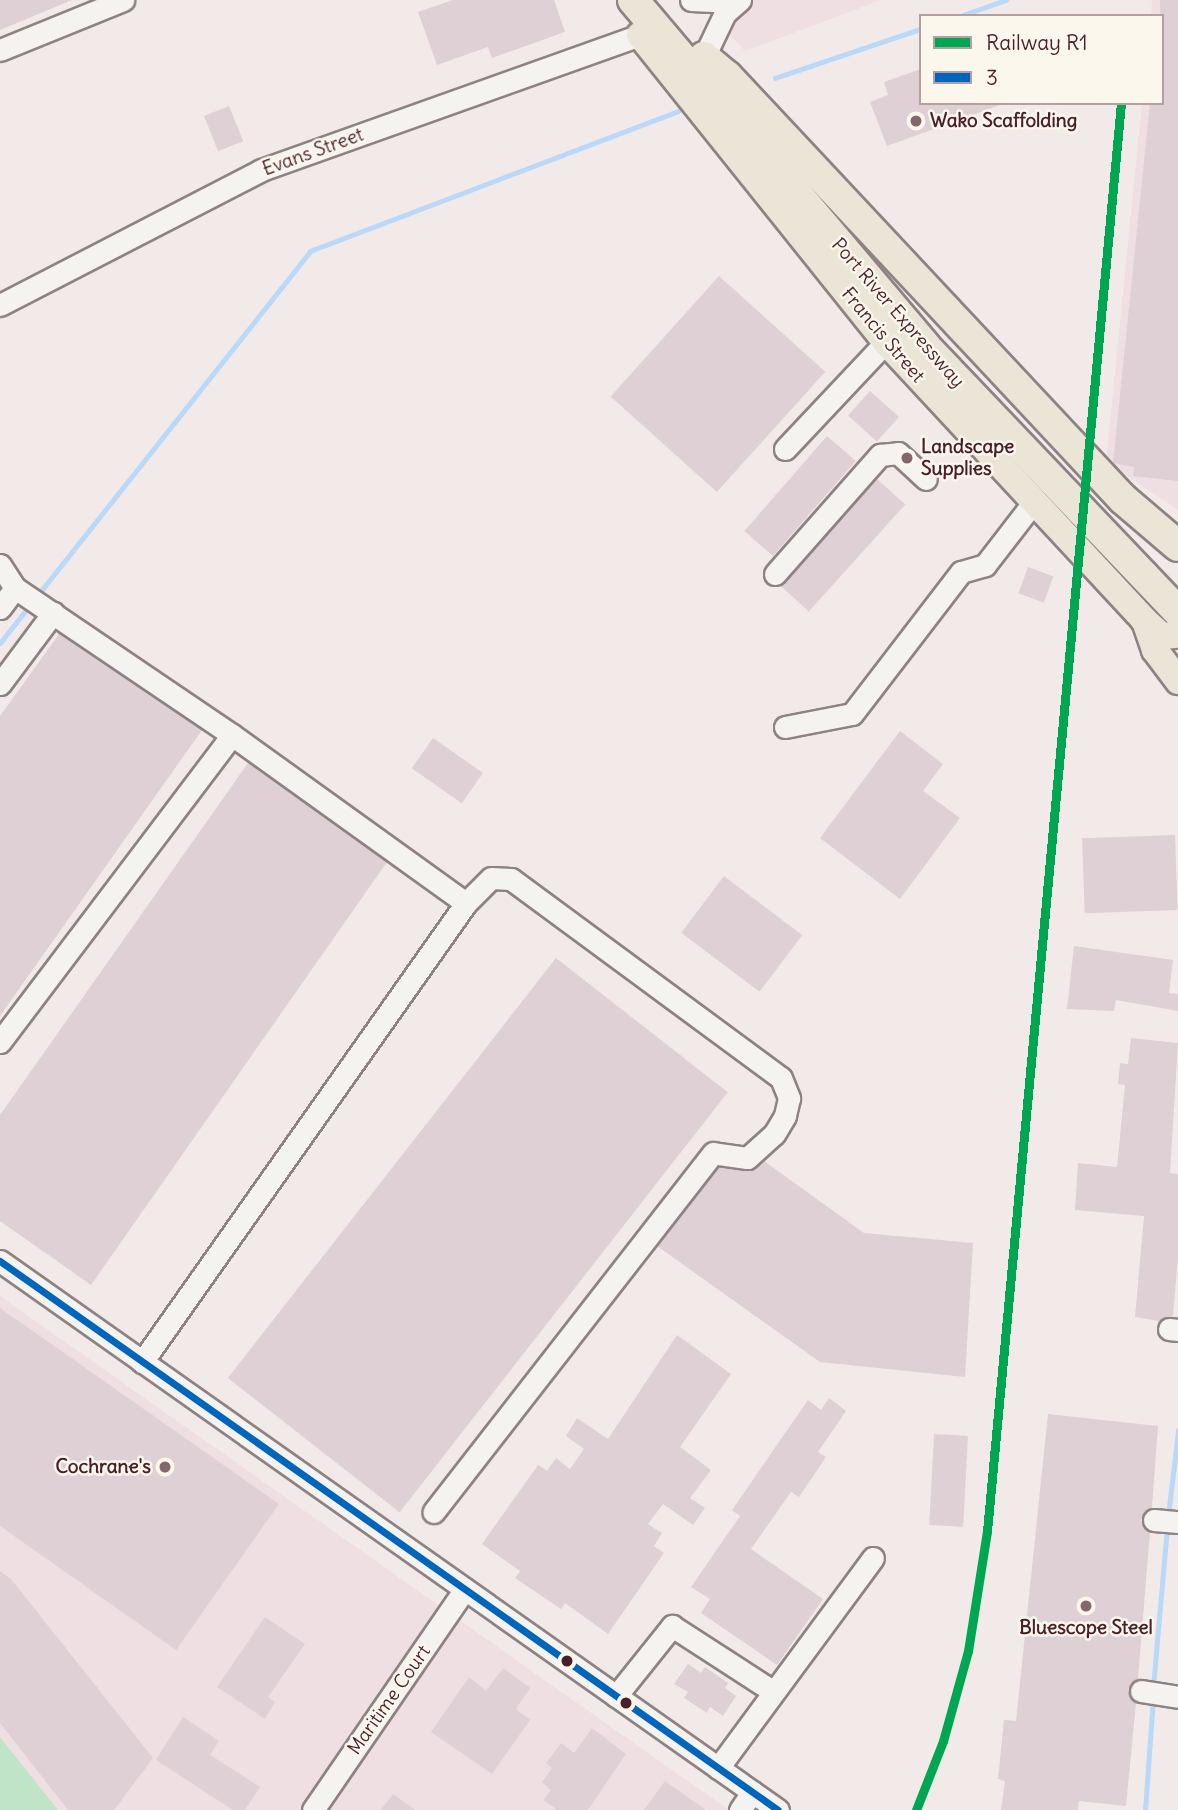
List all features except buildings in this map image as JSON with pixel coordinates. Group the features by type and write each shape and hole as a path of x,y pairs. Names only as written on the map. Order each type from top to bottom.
{"highway":[{"path":"614,0 640,35"},
{"name":"Port River Expressway","path":"633,0 931,338 1178,612"},
{"name":"Port River Expressway","path":"658,0 931,338 1178,589"},
{"path":"704,57 727,76 1123,499 1178,546"}],"main road":[{"name":"Francis Street","path":"640,35 886,342 1144,620"},
{"path":"1144,620 1162,636 1178,635"},
{"path":"1144,620 1155,650 1178,681"}],"street":[{"path":"0,50 123,0"},
{"path":"691,0 737,1 704,57"},
{"name":"Evans Street","path":"0,305 261,170 640,35"},
{"path":"785,449 886,342"},
{"path":"775,573 880,455 898,453 926,480"},
{"path":"785,727 852,715 961,572 985,565 1034,503"},
{"path":"0,565 15,587 232,735 466,903"},
{"path":"0,608 15,587"},
{"path":"0,684 53,613"},
{"path":"0,1042 232,735"},
{"path":"142,1362 466,903 491,878 511,879 781,1078 789,1098 785,1116 775,1133 747,1158 713,1153 434,1512"},
{"path":"0,1261 778,1810"},
{"path":"1154,1520 1178,1522"},
{"path":"718,1768 873,1558"},
{"name":"Maritime Court","path":"313,1810 465,1589"},
{"path":"616,1696 671,1626 774,1692"},
{"path":"1141,1691 1176,1697"},
{"path":"740,1810 752,1792"}],"shaded area":[{"path":"696,0 881,0 745,51"},
{"path":"1152,0 1178,0 1178,510 1106,462 1142,105 1164,105 1164,14 1151,14"},
{"path":"0,1296 729,1810 58,1810 0,1737"}],"green space":[{"path":"0,1737 58,1810 0,1810"}],"waterway":[{"path":"966,14 1006,0"},
{"path":"775,78 919,30"},
{"path":"37,596 310,251 678,111"},
{"path":"0,643 30,605"},
{"path":"1168,1516 1178,1431"},
{"path":"1153,1687 1167,1528"},
{"path":"1145,1810 1153,1699"}],"rail line":[{"name":"R1","path":"916,1810 943,1741 968,1651 987,1531 1121,105"}],"transit line":[{"name":"3","path":"0,1261 778,1810"}],"place":[{"name":"Wako Scaffolding","path":"916,121"},
{"name":"Landscape Supplies","path":"907,458"},
{"name":"Cochrane's","path":"165,1467"},
{"name":"Bluescope Steel","path":"1086,1606"}]}
